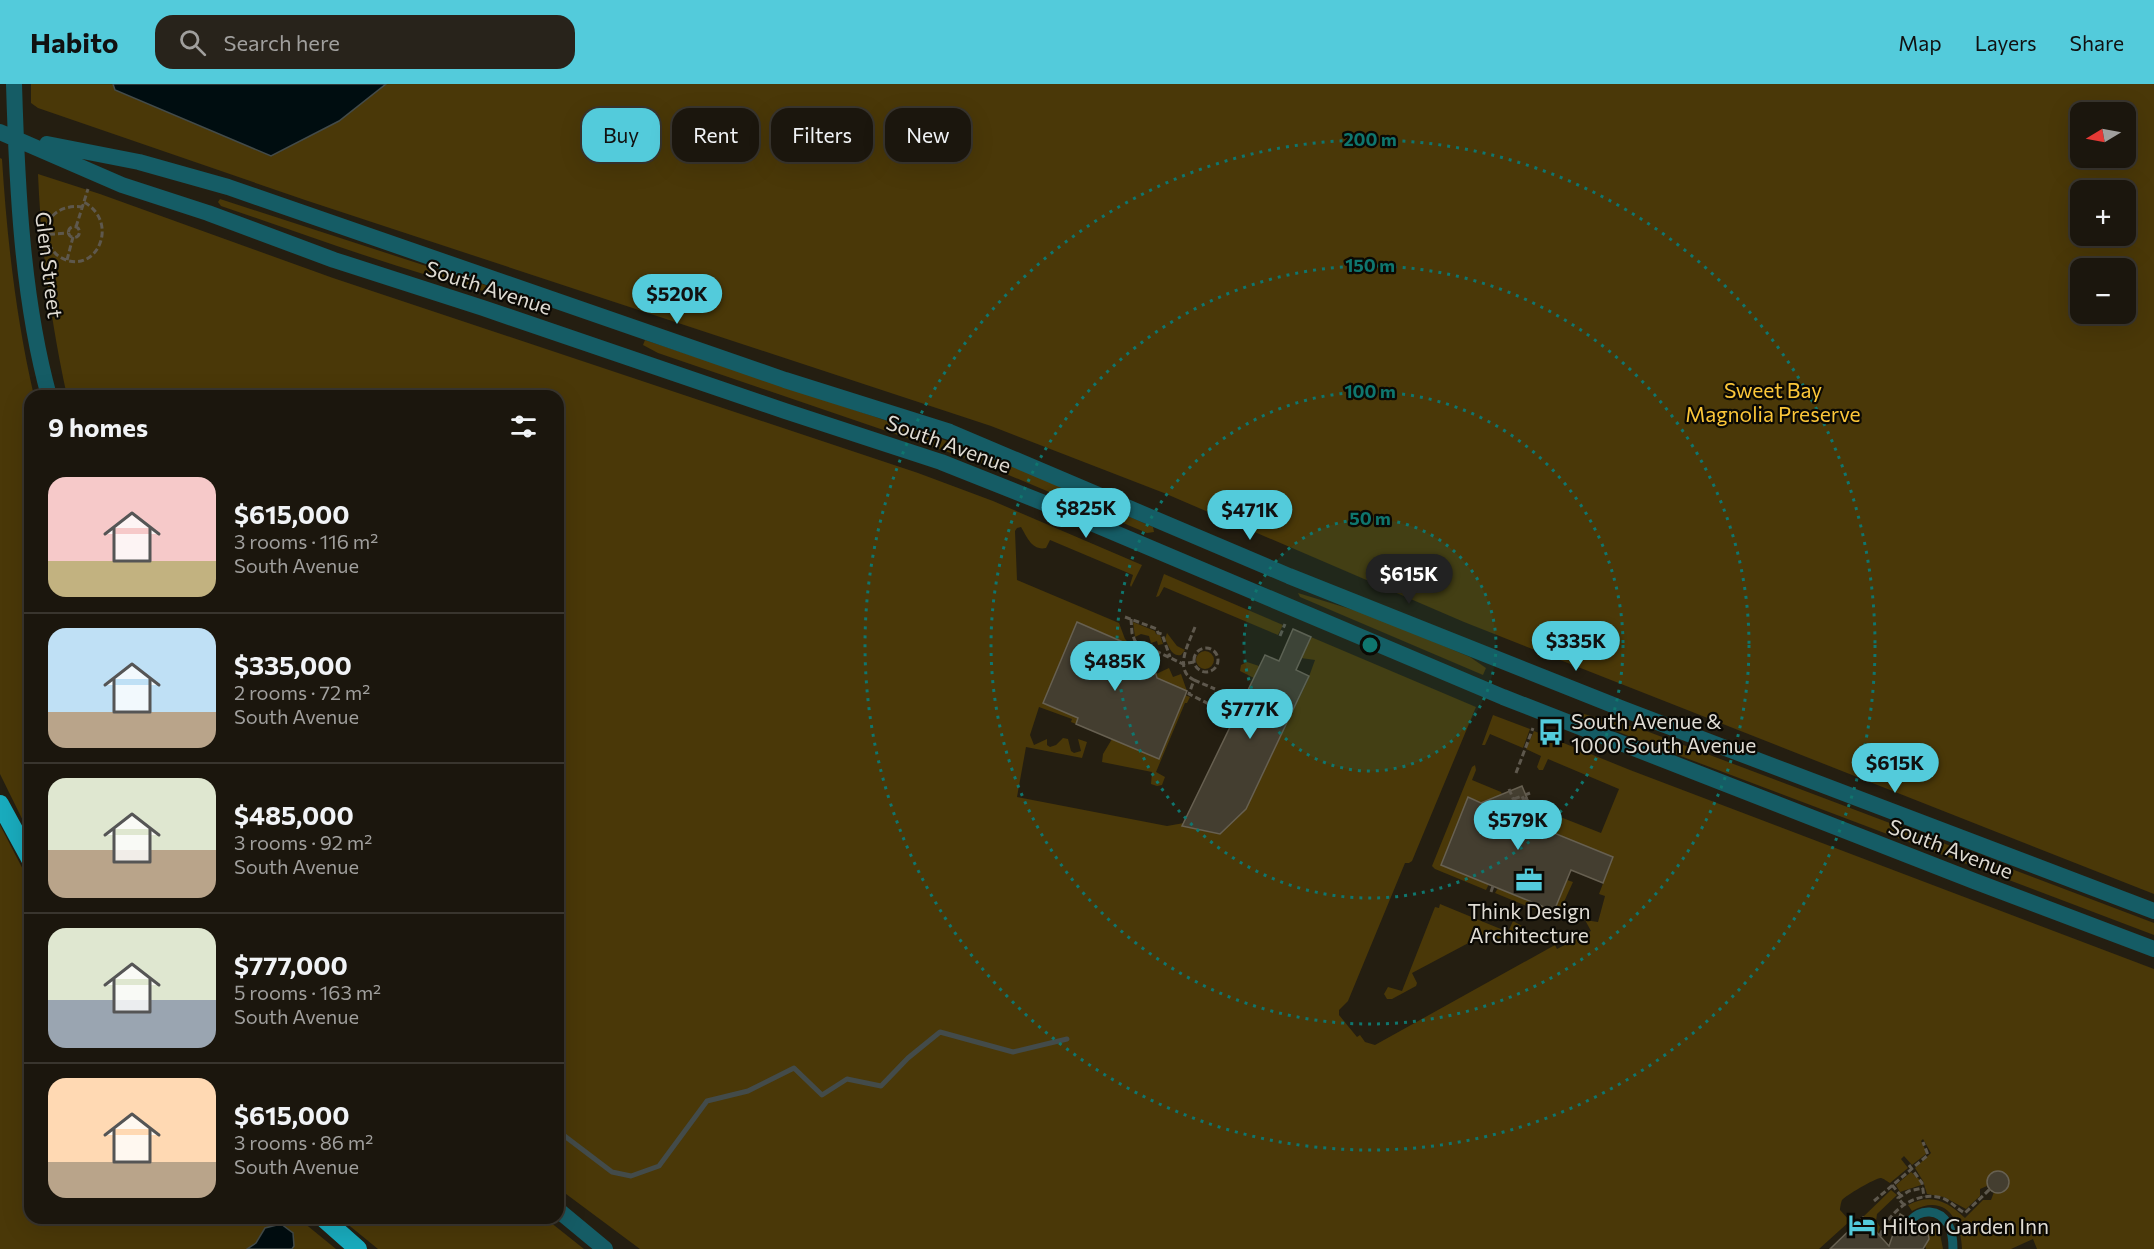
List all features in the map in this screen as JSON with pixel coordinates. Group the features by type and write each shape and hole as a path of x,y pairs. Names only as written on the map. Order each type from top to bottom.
{"highway":[{"path":"0,804 24,848"},
{"path":"329,1224 358,1249"}],"street":[{"name":"Glen Street","path":"14,84 28,287 48,390"},
{"name":"South Avenue","path":"0,132 122,185 208,213 334,260 941,462 1044,502 1503,697 2154,949"},
{"name":"South Avenue","path":"16,138 139,162 228,188 785,380 950,432 1312,585 1634,713 2154,910"},
{"path":"564,1215 605,1249"}],"lane":[{"path":"1910,1216 1925,1211 1941,1216 1948,1224 1953,1249"}],"path":[{"path":"68,260 74,237 79,233 76,227 89,188"},
{"path":"82,207 70,206 54,214 47,227 48,242 56,254 68,260 85,259 98,249 102,241 103,224 99,215 84,202"},
{"path":"68,233 70,228 76,227"},
{"path":"40,235 68,233 74,237"},
{"path":"1125,616 1157,628 1158,633 1162,634 1171,658"},
{"path":"1131,619 1135,641 1183,664 1194,662"},
{"path":"1280,636 1285,624"},
{"path":"1195,627 1183,664 1186,674 1215,689"},
{"path":"1203,648 1210,649 1218,657 1215,668 1208,672 1200,670 1194,662 1196,653 1203,648"},
{"path":"1194,680 1189,694 1209,704"},
{"path":"1516,773 1533,728"},
{"path":"1509,789 1522,820"},
{"path":"1514,799 1522,796 1528,811 1531,810 1525,795 1530,793"},
{"path":"1491,892 1493,886"},
{"path":"1874,1201 1910,1167 1928,1154 1923,1142"},
{"path":"1910,1167 1921,1180 1924,1197"},
{"path":"1892,1185 1901,1196"},
{"path":"1910,1216 1898,1198 1909,1191 1923,1188"},
{"path":"1880,1236 1888,1220 1904,1205 1924,1197 1944,1199 1965,1213 1990,1190"},
{"path":"1888,1220 1896,1224"}],"green space":[{"name":"Sweet Bay Magnolia Preserve","path":"31,84 2154,84 2154,894 1464,622 1164,493 991,426 305,200 38,108 31,103"},
{"path":"0,158 2,159 17,308 33,390 24,390 24,823 0,774"},
{"path":"38,174 333,278 918,473 993,501 1142,565 1131,587 1133,575 1050,540 1046,548 1037,547 1021,527 1015,531 1017,580 1119,623 1125,639 1131,645 1077,622 1043,703 1078,718 1076,724 1071,722 1072,719 1039,707 1030,735 1034,745 1047,739 1047,745 1050,747 1063,738 1068,739 1071,751 1074,753 1081,751 1078,739 1087,742 1082,758 1026,747 1017,797 1167,826 1184,823 1183,826 1220,834 1246,809 1307,682 1315,660 1301,658 1311,637 1476,707 1412,861 1405,863 1348,1001 1339,1010 1339,1015 1357,1037 1360,1035 1365,1042 1375,1045 1555,945 1557,949 1591,931 1585,920 1598,922 1605,896 1599,894 1613,857 1539,827 1534,816 1545,811 1601,833 1619,789 1548,759 1543,770 1539,770 1537,767 1541,756 1526,749 1534,731 1630,770 2154,969 2154,1249 2037,1249 2033,1239 2011,1249 1962,1249 1958,1228 1949,1212 1934,1205 1912,1211 1908,1205 1916,1201 1931,1199 1945,1203 1965,1218 1983,1200 1991,1200 1994,1192 2002,1193 2008,1187 2008,1179 2003,1172 1994,1172 1988,1178 1987,1186 1980,1189 1980,1196 1966,1209 1944,1197 1927,1194 1923,1181 1915,1168 1931,1153 1923,1139 1921,1141 1926,1154 1912,1165 1904,1156 1901,1159 1908,1168 1890,1183 1878,1178 1842,1200 1840,1210 1850,1221 1819,1249 640,1249 564,1192 564,390 66,390 56,341 42,230"},
{"path":"220,199 525,298 525,301 486,292 372,258 221,206 218,202"},
{"path":"645,340 986,454 1153,527 1154,532 1147,533 980,463 658,353 643,345"},
{"path":"1164,574 1283,625 1278,635 1164,587 1156,597"},
{"path":"1298,593 1370,615 1470,657 1486,668 1483,675 1300,597"},
{"path":"1133,622 1155,631 1160,635 1163,644 1158,645 1157,641 1151,643 1149,636 1141,634 1135,637"},
{"path":"1167,633 1177,646 1185,650 1181,655 1171,650 1165,639"},
{"path":"1205,651 1211,654 1214,660 1211,666 1205,669 1199,666 1196,660 1199,654"},
{"path":"1247,662 1259,666 1254,678 1240,671 1241,665"},
{"path":"1169,668 1173,677 1181,674 1187,691 1155,678 1156,674"},
{"path":"1185,695 1190,697 1185,703 1156,772 1165,777 1162,785 1151,784 1152,772 1102,762 1103,754 1112,739"},
{"path":"1580,713 1641,729 2154,923 2154,935 1641,741 1579,716"},
{"path":"1493,715 1530,729 1523,748 1490,734 1485,745 1482,745"},
{"path":"1475,765 1476,770 1472,780 1501,792 1510,815 1468,798 1441,865 1489,884 1486,890 1432,866 1472,767"},
{"path":"0,825 24,871 24,1224 305,1224 336,1249 0,1249"},
{"path":"1567,880 1573,882 1563,904 1564,911 1553,917 1495,893 1498,888 1554,911"},
{"path":"1440,904 1508,932 1513,921 1522,926 1498,939 1491,931 1412,973 1417,983 1416,986 1392,999 1387,999 1384,994 1388,987 1402,991 1435,907 1439,908"},
{"path":"1911,1172 1920,1180 1921,1185 1900,1192 1896,1185"},
{"path":"1891,1190 1897,1195 1877,1214 1876,1221 1880,1227 1878,1234 1863,1217"},
{"path":"347,1224 553,1224 584,1249 378,1249"},
{"path":"1928,1225 1939,1229 1943,1249 1926,1249 1921,1232"}],"shaded area":[{"path":"113,84 386,84 339,121 271,156 115,90"},
{"path":"281,1224 293,1233 294,1246 292,1249 247,1249 256,1243 265,1228"}],"building":[{"path":"1077,622 1139,649 1153,663 1157,678 1187,691 1159,759 1076,724 1078,718 1043,703"},
{"path":"1293,629 1311,637 1296,670 1309,676 1246,809 1220,834 1182,826 1265,655 1279,661"},
{"path":"1522,786 1539,827 1613,857 1603,883 1571,870 1554,911 1441,865 1468,797 1481,803"},
{"path":"1998,1171 2008,1178 2009,1182 2002,1192 1998,1193 1988,1186 1987,1182 1994,1172"},
{"path":"1900,1214 1905,1217 1903,1222 1906,1226 1911,1228 1916,1225 1928,1233 1929,1239 1923,1249 1830,1249 1863,1217 1889,1246"}],"waterway":[{"path":"564,1136 612,1172 631,1176 659,1166 707,1101 748,1091 794,1068 822,1095 847,1079 881,1086 908,1058 940,1032 1013,1052 1067,1039"}],"place":[{"name":"South Avenue & 1000 South Avenue","path":"1551,732"},
{"name":"Think Design Architecture","path":"1529,880"},
{"name":"Hilton Garden Inn","path":"1862,1225"}]}
